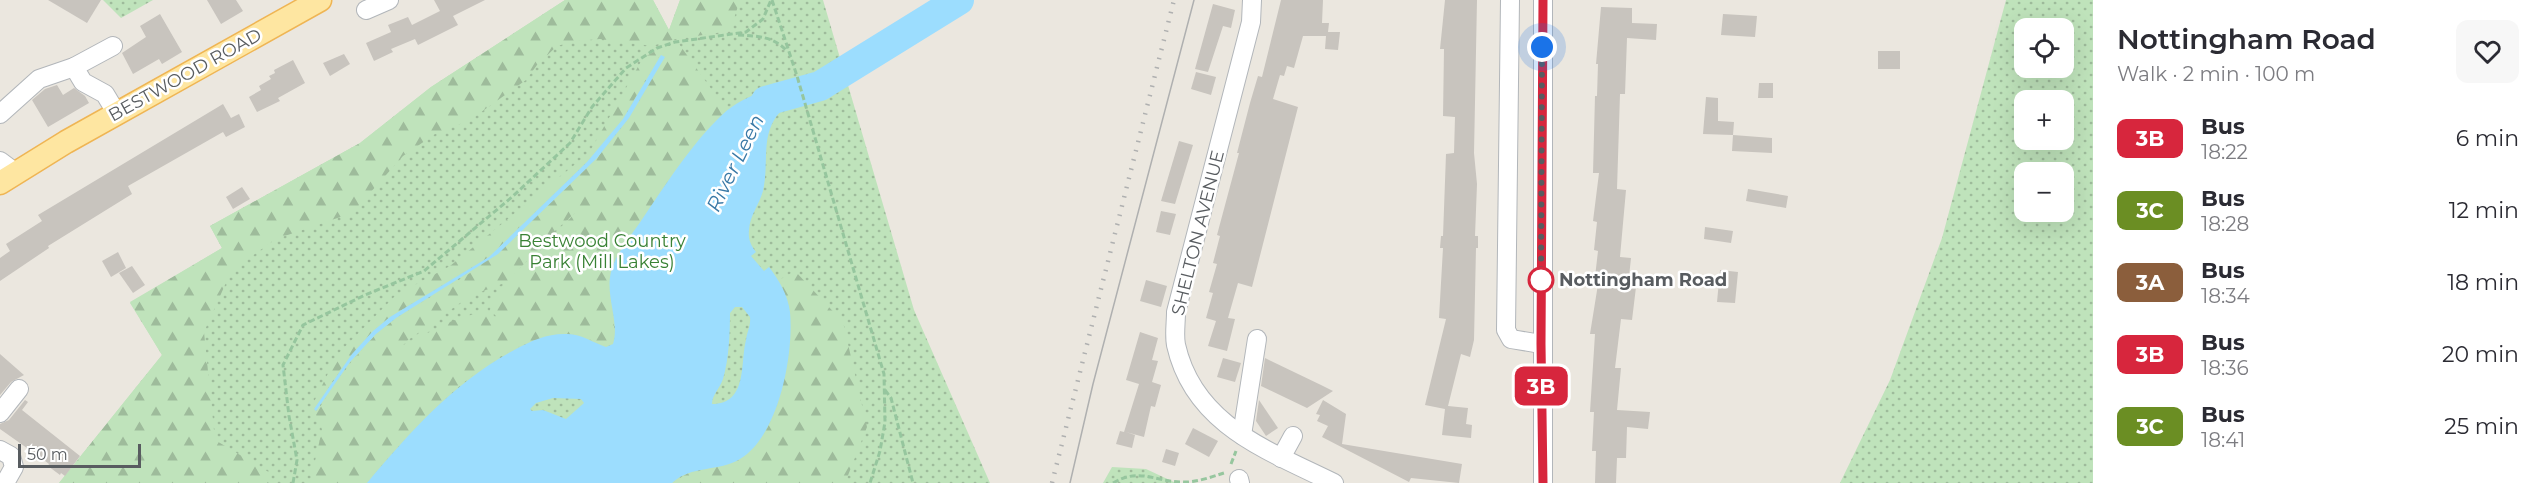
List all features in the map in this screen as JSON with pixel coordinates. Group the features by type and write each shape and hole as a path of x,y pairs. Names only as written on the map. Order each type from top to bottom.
{"main road":[{"name":"BESTWOOD ROAD","path":"5,172 51,151 320,0"}],"street":[{"path":"366,10 389,0"},
{"name":"SHELTON AVENUE","path":"1252,0 1251,22 1176,312 1176,342 1184,373 1198,398 1216,417 1281,458 1334,483"},
{"path":"1509,0 1506,330 1511,339 1541,344"},
{"path":"1543,0 1541,344 1543,483"},
{"path":"0,114 39,79 74,67 113,46"},
{"path":"74,67 83,82 105,94 117,114"},
{"path":"1242,435 1257,339"},
{"path":"0,413 19,389"},
{"path":"1281,458 1293,436"},
{"path":"0,450 11,456 14,467 5,483"}],"path":[{"path":"293,483 297,460 283,365 303,325 365,295 424,271 512,197 570,143 592,107 626,68 657,48 675,42 746,32 758,24 771,0"},
{"path":"771,0 804,99 884,374 885,422 880,451 870,483"},
{"path":"730,35 769,38 778,42 789,53"},
{"path":"884,388 891,398 913,483"},
{"path":"1113,483 1137,474 1185,483 1228,472 1242,435"}],"green space":[{"path":"103,0 153,0 121,18"},
{"name":"Bestwood Country Park (Mill Lakes)","path":"565,0 653,0 669,30 680,0 823,0 914,310 990,483 59,483 162,355 130,303 222,248 210,226 360,143 431,87"},
{"path":"565,0 653,0 669,30 680,0 740,0 730,31 676,39 652,46 600,39 576,41 557,46 537,65 526,80 470,120 435,134 403,156 352,213 276,239 245,261 229,276 204,332 215,440 272,474 267,483 59,483 162,355 130,302 222,248 210,226 360,143 431,87"},
{"path":"2006,0 2093,0 2093,483 1840,483 1890,380 1942,238"},
{"path":"679,44 727,111 616,260 610,285 615,337 613,344 606,347 577,335 547,337 517,348 488,365 433,410 367,483 310,483 322,430 319,418 310,410 337,355 396,295 450,266 589,153 643,58 657,50","holes":["660,55 664,57 629,118 597,158 475,270 396,318 376,334 351,362 317,411 314,409 340,370 373,331 390,317 489,257 587,162 623,119","576,212 492,303 490,310 499,319 498,322 487,313 477,313 452,321 397,348 470,296 507,282"]},
{"path":"795,271 843,322 867,427 845,483 672,483 688,473 710,469 763,437 775,412 784,378 787,300 779,280"},
{"path":"1112,467 1146,469 1176,483 1103,483"}],"water":[{"path":"661,55 665,57 629,118 597,158 498,254 396,318 376,334 350,362 316,411 314,409 352,354 373,331 390,317 489,257 587,162 623,119"},
{"path":"791,82 800,105 781,111 770,129 767,139 763,191 751,220 749,234 750,242 756,252 751,256 764,271 769,267 780,282 790,312 791,329 781,393 765,432 754,448 732,463 688,473 672,483 367,483 435,408 473,376 516,349 541,338 561,334 578,335 606,347 613,344 615,327 610,290 611,272 624,245 679,166 722,115 737,103","holes":["735,307 742,307 750,317 740,381 732,397 724,402 712,404 725,371 729,346 730,313","553,398 581,399 584,403 566,419 543,410 532,411 530,409 536,403"]}],"building":[{"path":"48,0 101,0 87,23"},
{"path":"207,0 236,0 243,11 221,24"},
{"path":"434,0 485,0 453,16 458,25 418,45 415,39 391,49 393,52 374,61 366,43 391,32 388,25 408,17 412,25 440,11"},
{"path":"1281,0 1323,0 1322,23 1329,23 1328,32 1340,32 1338,50 1325,49 1326,36 1303,36 1294,68 1287,66 1284,76 1280,75 1273,99 1298,107 1252,287 1238,283 1228,318 1235,319 1227,351 1208,346 1216,321 1206,318 1213,293 1209,292 1217,264 1213,263 1220,236 1217,235 1250,103 1258,76 1262,77"},
{"path":"1445,0 1477,0 1474,153 1477,184 1475,236 1478,236 1478,248 1476,248 1474,340 1470,357 1461,354 1448,406 1468,408 1466,424 1472,425 1471,438 1442,435 1445,409 1425,405 1446,319 1439,318 1443,248 1440,248 1441,236 1443,236 1446,154 1454,153 1455,117 1443,116 1444,49 1440,49"},
{"path":"1213,4 1235,10 1231,28 1223,26 1208,72 1195,69"},
{"path":"1601,7 1632,8 1632,23 1657,24 1656,40 1627,38 1625,94 1620,94 1617,189 1626,190 1620,257 1631,258 1628,286 1636,287 1632,320 1621,319 1615,368 1621,368 1617,410 1650,412 1648,429 1627,427 1626,458 1617,458 1616,483 1595,483 1596,451 1592,451 1594,412 1590,412 1595,334 1590,334 1599,278 1595,277 1598,251 1594,250 1597,222 1593,221 1599,173 1593,173 1598,64 1596,64"},
{"path":"160,14 182,52 162,64 159,59 133,74 122,53 146,37 140,26"},
{"path":"1723,14 1757,16 1755,37 1721,35"},
{"path":"1878,51 1900,51 1900,69 1878,69"},
{"path":"344,54 350,64 330,76 323,63"},
{"path":"293,60 305,83 278,98 280,101 257,112 249,97 261,90 259,86 271,79 269,76 275,73 274,70"},
{"path":"1196,72 1216,77 1211,95 1191,89"},
{"path":"1759,83 1773,83 1773,98 1758,98"},
{"path":"57,85 63,95 74,88 85,96 89,103 48,127 32,100 45,89"},
{"path":"1706,97 1718,98 1718,121 1734,122 1733,135 1703,134"},
{"path":"223,104 231,118 239,114 245,127 226,137 223,132 128,186 132,194 48,246 49,248 0,281 0,258 10,251 6,244 42,221 38,215"},
{"path":"1733,135 1772,138 1772,153 1732,151"},
{"path":"1179,141 1193,145 1175,204 1161,201"},
{"path":"242,187 250,199 233,209 226,197"},
{"path":"1748,189 1788,196 1786,208 1746,201"},
{"path":"1161,211 1176,214 1170,235 1156,232"},
{"path":"1705,227 1733,231 1731,243 1704,239"},
{"path":"118,252 126,268 111,277 102,261"},
{"path":"132,266 145,285 133,293 119,273"},
{"path":"1720,270 1738,272 1735,303 1717,302"},
{"path":"1146,280 1167,286 1161,307 1140,301"},
{"path":"1140,332 1158,338 1152,360 1158,361 1152,382 1161,385 1155,407 1151,406 1144,437 1126,432 1135,435 1132,448 1116,444 1120,431 1124,432 1139,384 1126,380"},
{"path":"0,354 24,375 11,382 0,395"},
{"path":"1223,358 1241,363 1235,382 1217,377"},
{"path":"1265,358 1333,391 1307,408 1261,386"},
{"path":"25,400 28,402 22,410 80,456 65,476 61,473 60,475 44,460 0,429 0,424 9,420"},
{"path":"1259,400 1278,428 1266,436 1256,421"},
{"path":"1323,400 1346,414 1342,444 1462,464 1459,483 1411,478 1409,482 1322,437 1328,426 1317,421 1320,415 1316,414"},
{"path":"1193,428 1218,441 1209,457 1185,444"},
{"path":"1166,449 1179,453 1175,466 1162,462"}],"waterway":[{"name":"River Leen","path":"762,108 766,101 820,86 959,0"}],"tram line":[{"path":"1070,483 1093,384 1194,0"}],"railway":[{"path":"1052,483 1174,0"}],"bus line":[{"name":"3B","path":"1543,0 1541,344 1543,483"}],"place":[{"name":"Nottingham Road","path":"1541,280"}],"route":[{"path":"1541,280 1542,47"}]}
